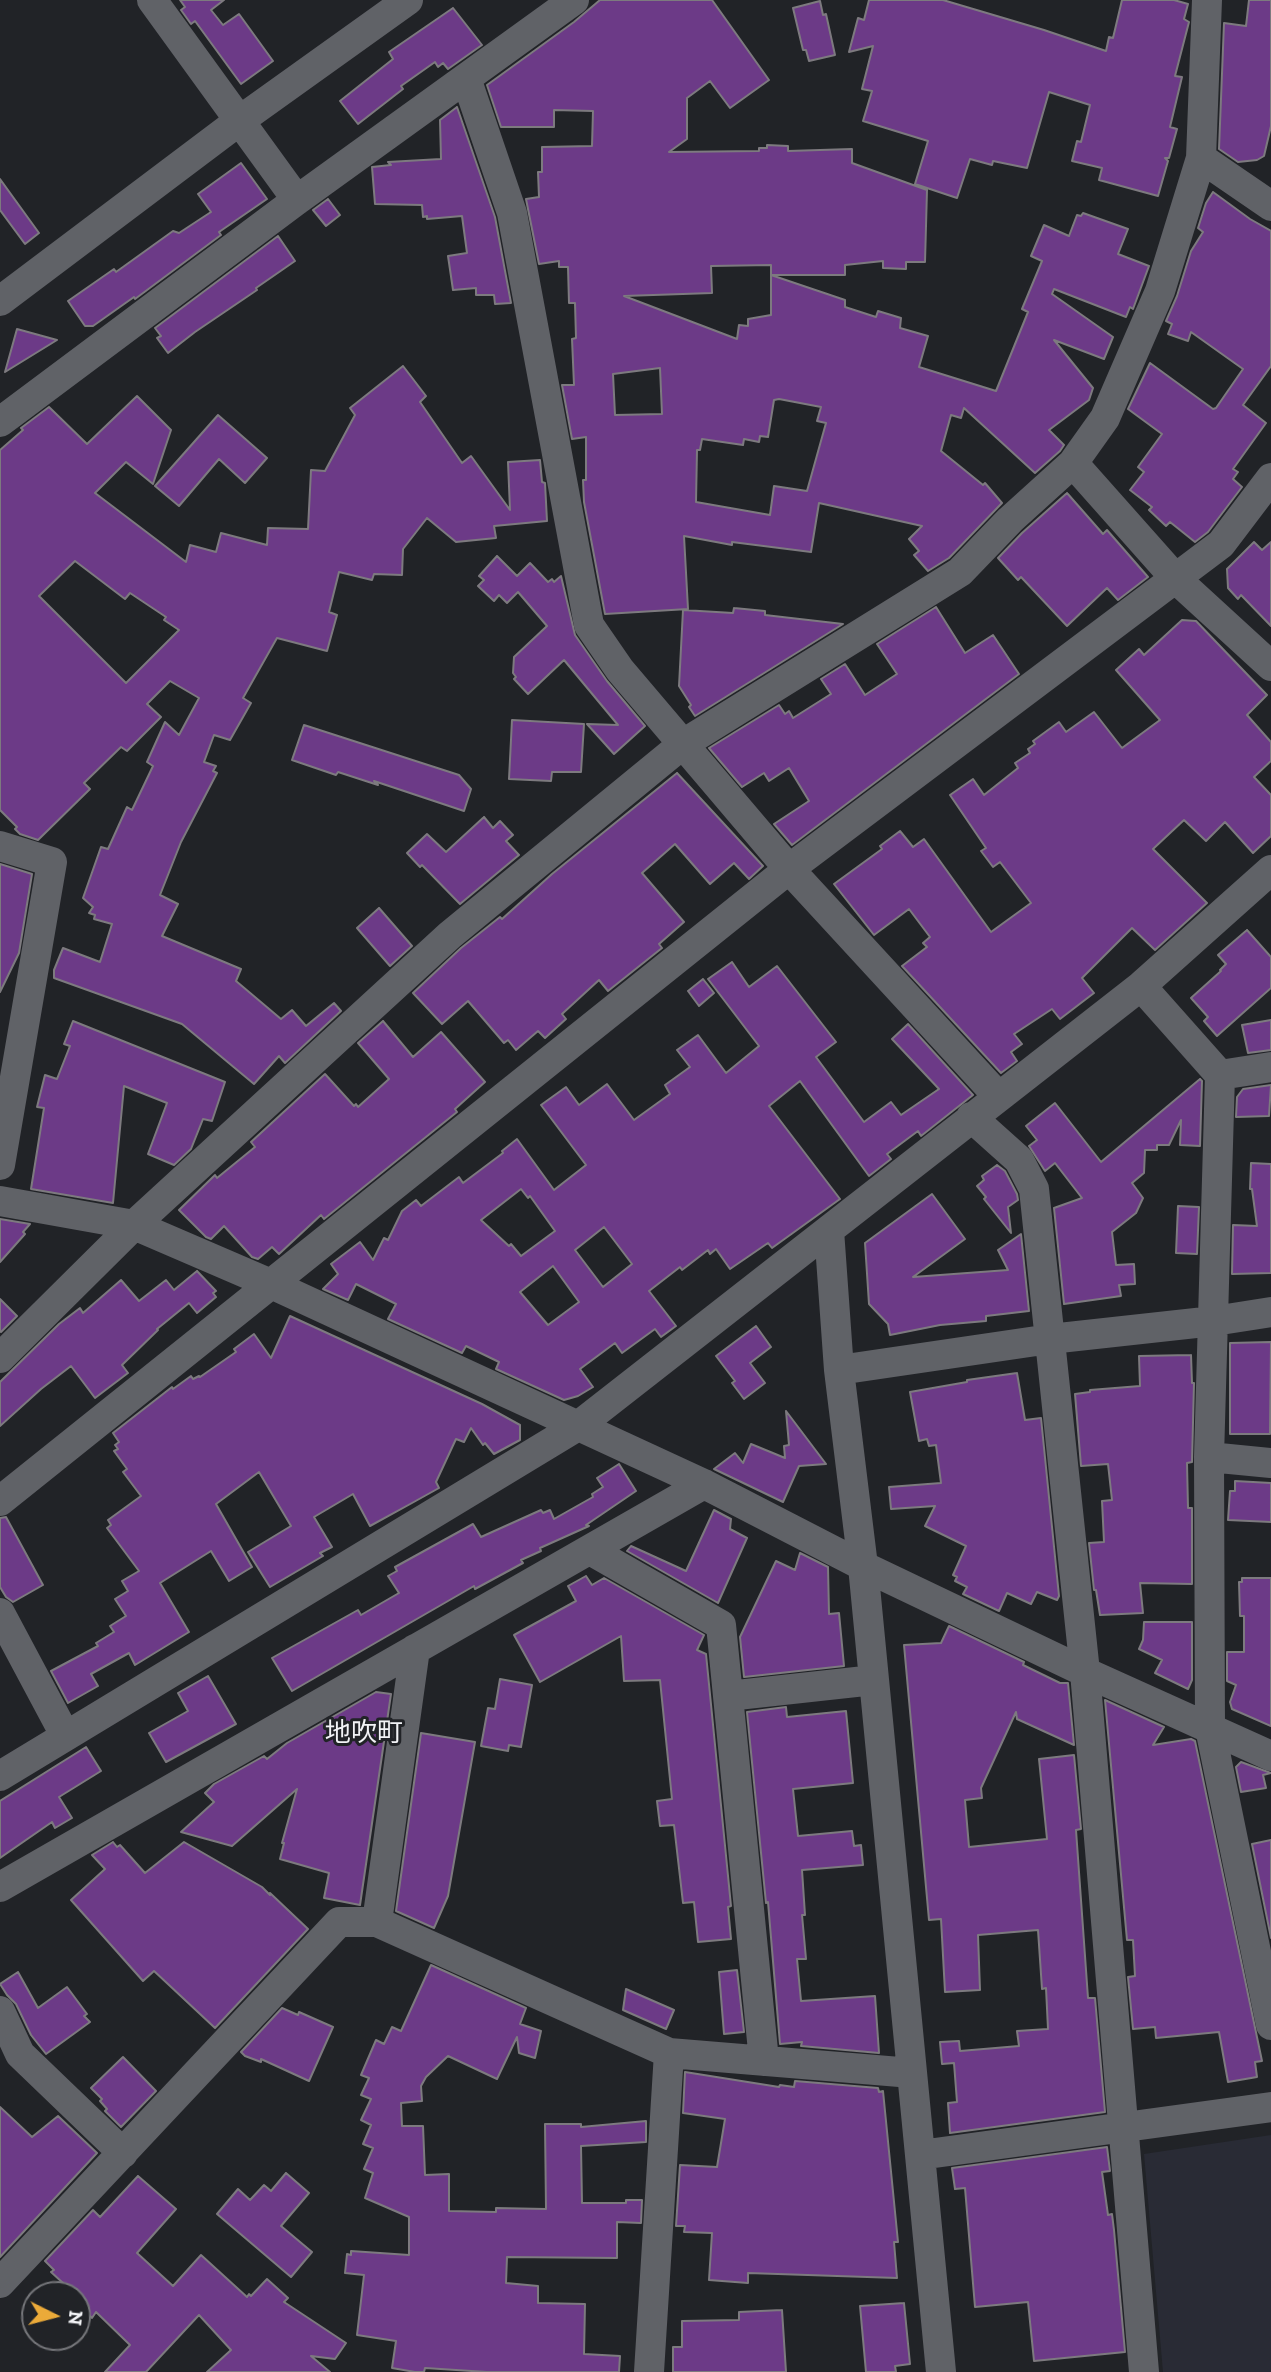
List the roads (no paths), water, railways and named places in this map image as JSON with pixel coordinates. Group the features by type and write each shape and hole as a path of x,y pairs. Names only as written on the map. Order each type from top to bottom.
{"street":[{"path":"152,0 297,200"},
{"path":"0,301 239,121 408,0"},
{"path":"0,422 297,200 574,0"},
{"path":"0,1358 134,1225 450,935 683,744 960,572 1010,520 1073,463 1105,418 1160,291 1201,158 1207,0"},
{"path":"466,78 512,213 589,625 620,670 789,869 998,1096"},
{"path":"1201,158 1271,206"},
{"path":"1073,463 1176,579 1271,666"},
{"path":"0,1501 789,869 1220,544 1271,478"},
{"path":"0,846 52,862 0,1165"},
{"path":"0,1776 578,1426 1141,986 1271,870"},
{"path":"1141,986 1220,1074 1209,1457 1210,1728 1271,2025"},
{"path":"1220,1074 1271,1068"},
{"path":"971,1117 1019,1160 1034,1189 1085,1672 1144,2372"},
{"path":"0,1201 134,1225 271,1284 704,1484 863,1566 1085,1672 1271,1755"},
{"path":"829,1230 839,1370 863,1566 942,2372"},
{"path":"839,1370 1050,1339 1271,1312"},
{"path":"1209,1457 1271,1463"},
{"path":"0,1887 704,1484"},
{"path":"590,1549 721,1625 764,2061"},
{"path":"0,1613 65,1735"},
{"path":"377,1922 415,1649"},
{"path":"728,1696 874,1680"},
{"path":"0,2283 339,1922 377,1922 669,2053 912,2073"},
{"path":"0,2011 20,2054 123,2153"},
{"path":"649,2372 669,2053"},
{"path":"920,2155 1271,2106"}],"district":[{"name":"地吹町","path":"364,1734"}]}
